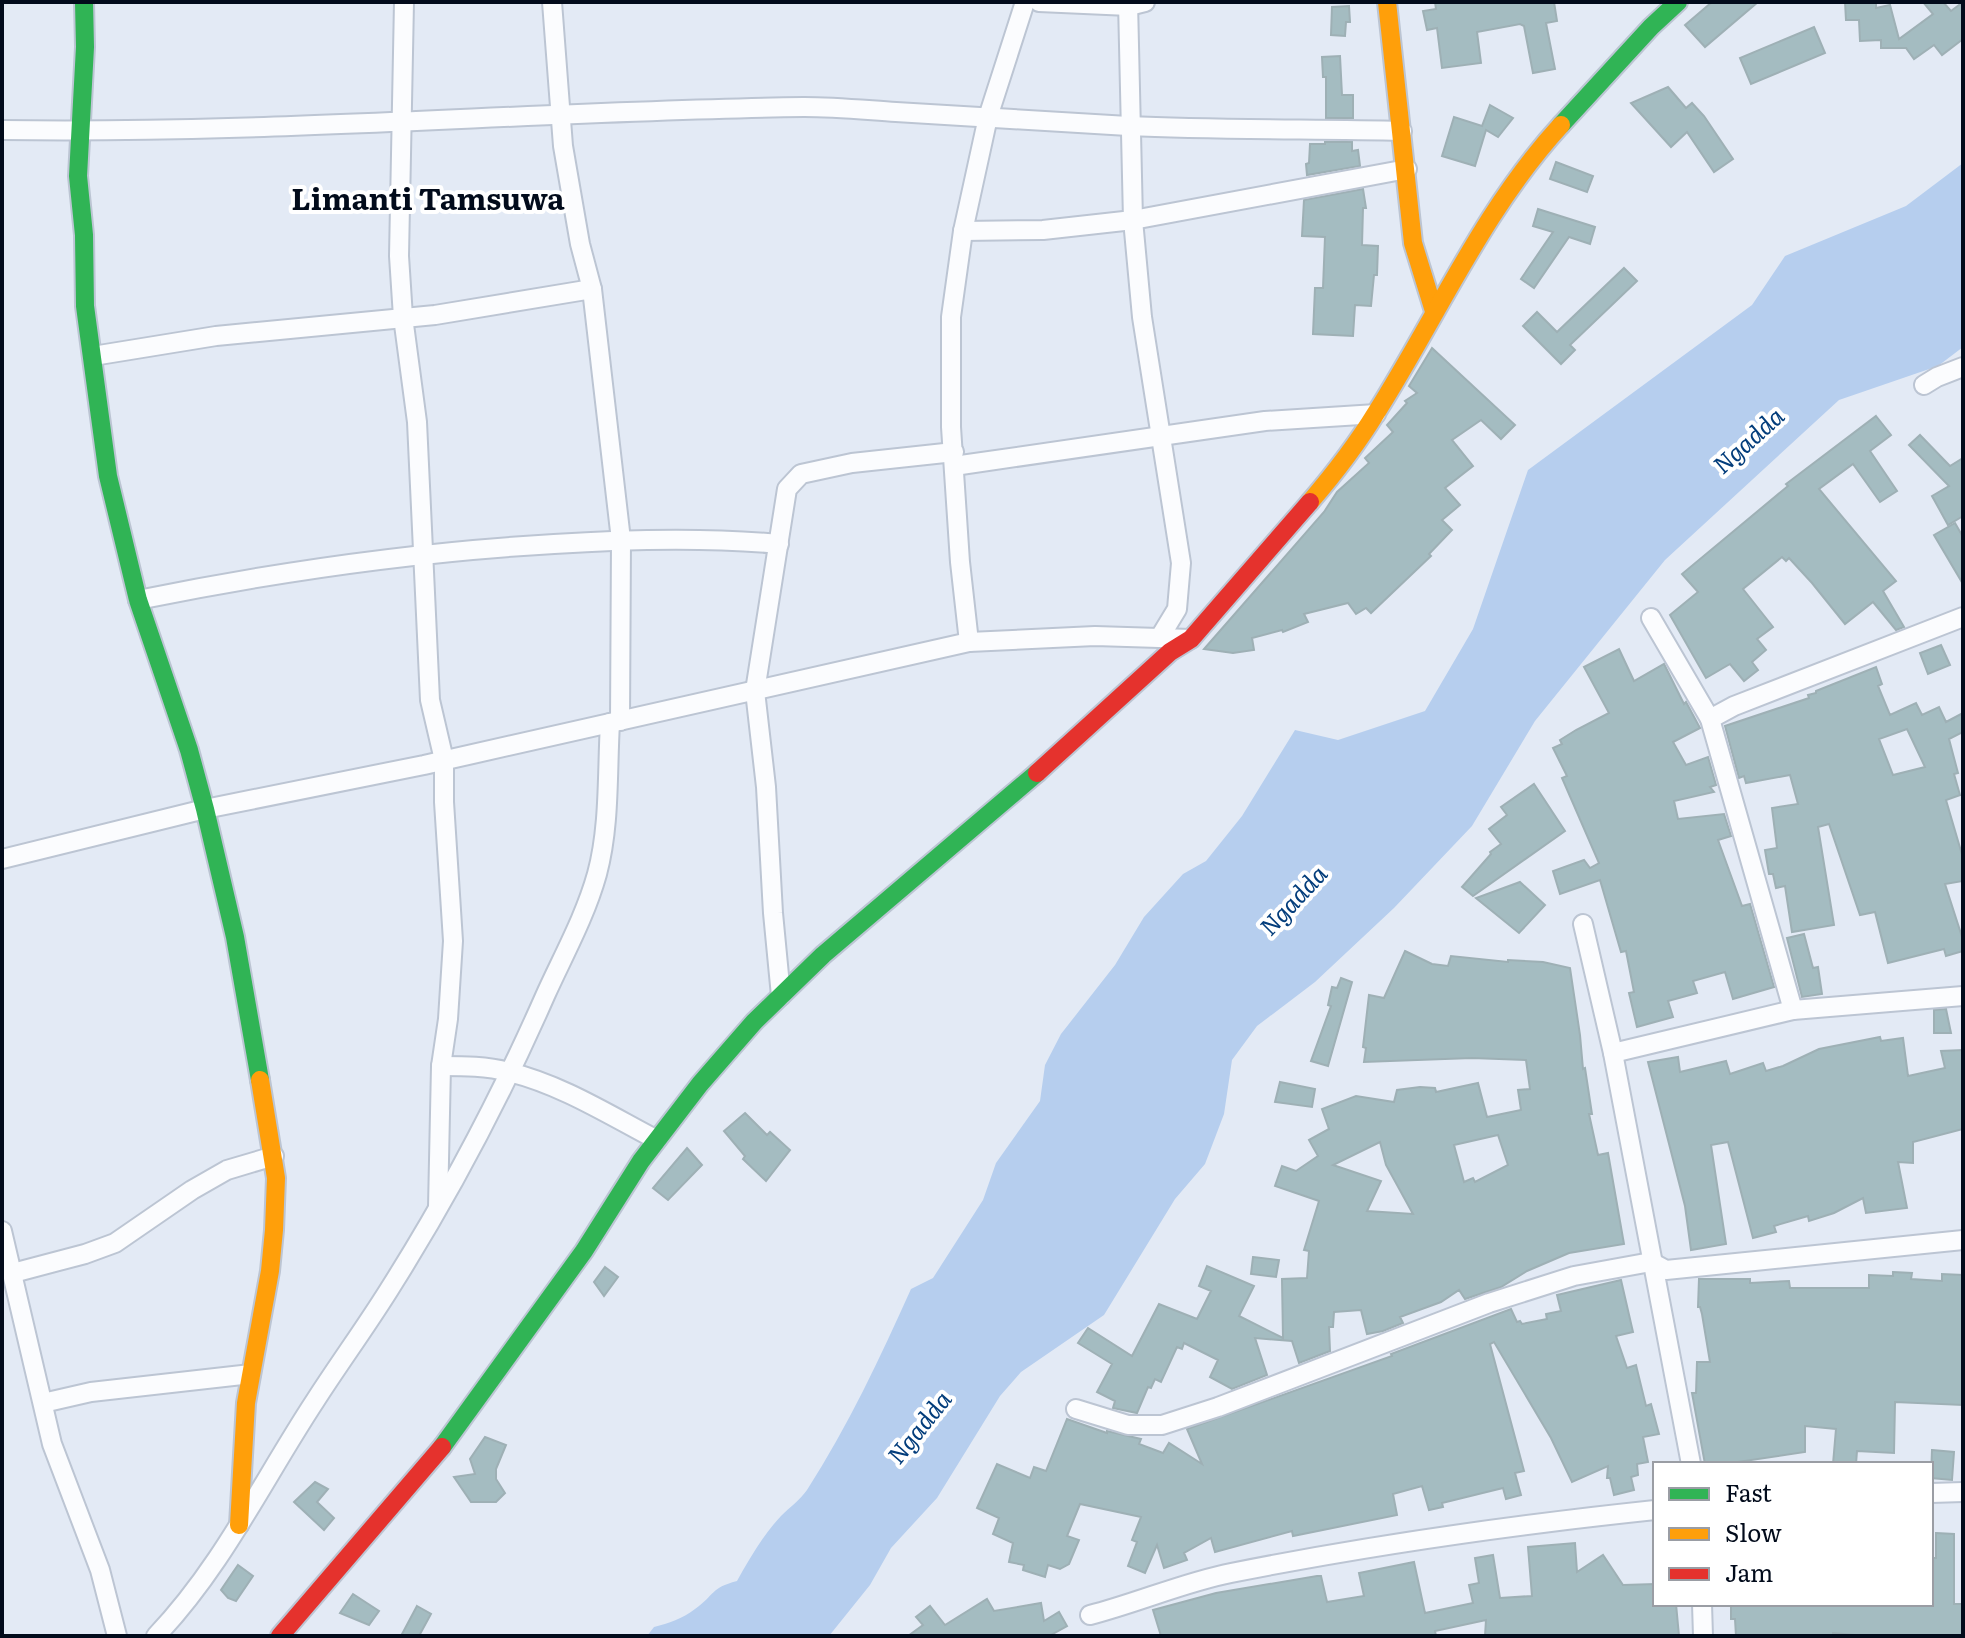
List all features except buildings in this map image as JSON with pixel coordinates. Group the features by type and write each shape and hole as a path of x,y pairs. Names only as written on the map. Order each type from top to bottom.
{"street":[{"path":"84,2 78,176 84,235 85,306 108,476 138,600 189,750 205,809 235,937 274,1156 276,1199 270,1271 246,1403 239,1525"},
{"path":"404,2 399,256 403,317 417,422 430,700 444,760 453,941 448,1019 441,1066 438,1207"},
{"path":"156,1636 180,1612 239,1525 313,1403 393,1284 458,1174 577,929 597,873 605,832 615,722 621,540 592,289 580,244 565,160 552,2"},
{"path":"969,642 960,562 954,459 951,317 963,231 988,117 1025,2"},
{"path":"1039,2 1134,3 1130,126 1133,220 1142,317 1181,563 1177,609 1160,637"},
{"path":"1387,2 1413,243 1434,311"},
{"path":"280,1636 456,1430 584,1251 657,1140 754,1022 823,955 1080,736 1170,652 1191,639 1320,491 1376,414 1434,311 1502,202 1552,135 1651,27 1678,2"},
{"path":"2,130 276,128 403,120 809,107 1130,126 1402,131"},
{"path":"963,231 1043,230 1133,220 1407,169"},
{"path":"93,356 216,336 435,315 592,289"},
{"path":"1924,385 1963,367"},
{"path":"781,996 766,787 755,691 787,489 801,474 852,463 954,459 1265,421 1376,414"},
{"path":"138,600 247,578 424,554 621,540 716,538 779,544"},
{"path":"1710,719 1734,706 1963,617"},
{"path":"1651,618 1710,719 1793,1010"},
{"path":"2,859 205,809 444,760 969,642 1095,636 1191,639"},
{"path":"1583,924 1613,1053 1691,1462"},
{"path":"1613,1053 1793,1010 1963,996"},
{"path":"441,1066 510,1072 571,1094 657,1140"},
{"path":"13,1273 115,1243 227,1170 274,1156"},
{"path":"2,1231 52,1444 100,1570 117,1636"},
{"path":"1076,1409 1128,1425 1162,1425 1232,1402 1489,1303 1574,1276 1651,1262 1666,1270 1963,1240"},
{"path":"43,1403 91,1392 251,1374"},
{"path":"1933,1493 1963,1492"},
{"path":"1090,1615 1228,1574 1508,1528 1653,1510"},
{"path":"1702,1606 1703,1636"}],"water":[{"name":"Ngadda","path":"1963,163 1963,347 1938,366 1839,400 1665,560 1535,721 1472,826 1394,908 1315,982 1257,1026 1232,1060 1224,1114 1205,1164 1175,1199 1104,1315 1021,1372 1000,1396 937,1498 891,1548 870,1585 829,1636 647,1636 654,1627 685,1615 717,1589 737,1581 768,1531 807,1490 863,1391 911,1289 933,1278 983,1200 996,1163 1040,1101 1045,1065 1061,1034 1115,965 1144,917 1183,874 1206,861 1242,816 1295,730 1338,740 1425,711 1473,629 1528,470 1752,305 1785,256 1906,206"}],"traffic: fast":[{"path":"84,2 85,47 78,176 84,235 85,306 108,476 138,600 189,750 205,809 235,937 260,1080"},
{"path":"1561,125 1678,2"},
{"path":"442,1447 584,1251 641,1161 700,1084 754,1022 823,955 1037,773"}],"traffic: slow":[{"path":"1387,2 1413,243 1434,311"},
{"path":"1310,502 1369,425 1484,228 1533,158 1561,125"},
{"path":"239,1525 246,1403 270,1271 274,1230 276,1178 260,1080"}],"traffic: jam":[{"path":"1037,773 1170,652 1191,639 1310,502"},
{"path":"280,1636 442,1447"}],"district":[{"name":"Limanti Tamsuwa","path":"428,200"}]}
